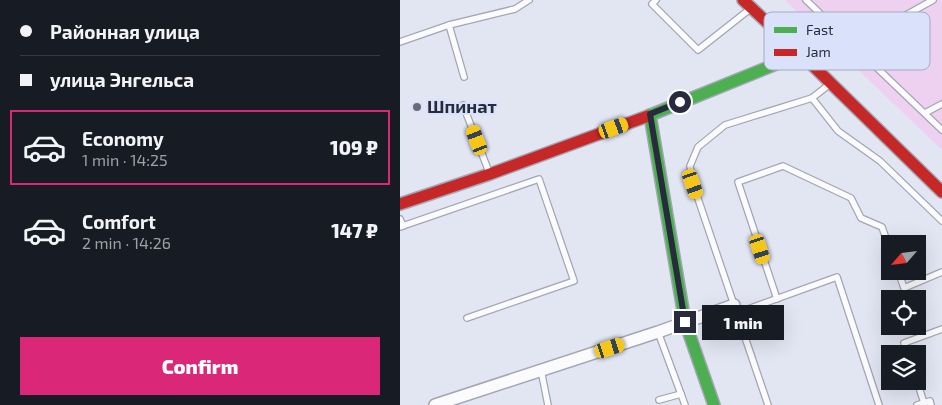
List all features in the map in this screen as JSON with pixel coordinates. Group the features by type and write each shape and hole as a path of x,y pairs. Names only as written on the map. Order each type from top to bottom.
{"main road":[{"path":"747,4 764,20"},
{"path":"400,204 490,174 764,69"},
{"path":"816,70 942,192"},
{"path":"650,114 685,322 714,405"}],"street":[{"path":"435,405 685,322 735,309"}],"lane":[{"path":"400,42 449,25 515,9 529,0"},
{"path":"656,0 652,4 698,50 747,4"},
{"path":"806,0 818,12"},
{"path":"911,12 933,0"},
{"path":"449,25 464,77"},
{"path":"879,70 942,130"},
{"path":"768,405 693,184 690,166 698,147 725,126 812,98 830,84"},
{"path":"812,98 838,131 880,161 942,221"},
{"path":"925,113 942,104"},
{"path":"463,105 490,174"},
{"path":"776,299 738,182 782,166 851,198 861,218 882,227 885,235"},
{"path":"400,219 401,226 539,179 574,281 467,318"},
{"path":"926,279 942,272"},
{"path":"735,309 776,299 837,277 879,405"},
{"path":"901,280 904,288 923,280"},
{"path":"905,345 904,343 942,329"},
{"path":"658,332 684,405"},
{"path":"541,370 548,405"},
{"path":"920,390 924,403"},
{"path":"659,400 681,394"},
{"path":"917,405 930,401 931,405"}],"shaded area":[{"path":"785,0 942,0 942,150 858,70 930,70 930,12 798,12"}],"traffic: fast":[{"path":"648,116 764,69"},
{"path":"650,115 685,322 714,405"}],"traffic: jam":[{"path":"743,0 764,20"},
{"path":"817,70 942,192"},
{"path":"400,204 490,174 648,116"}],"place":[{"name":"Шпинат","path":"417,107"}],"route":[{"path":"680,102 650,114 685,322"}]}
